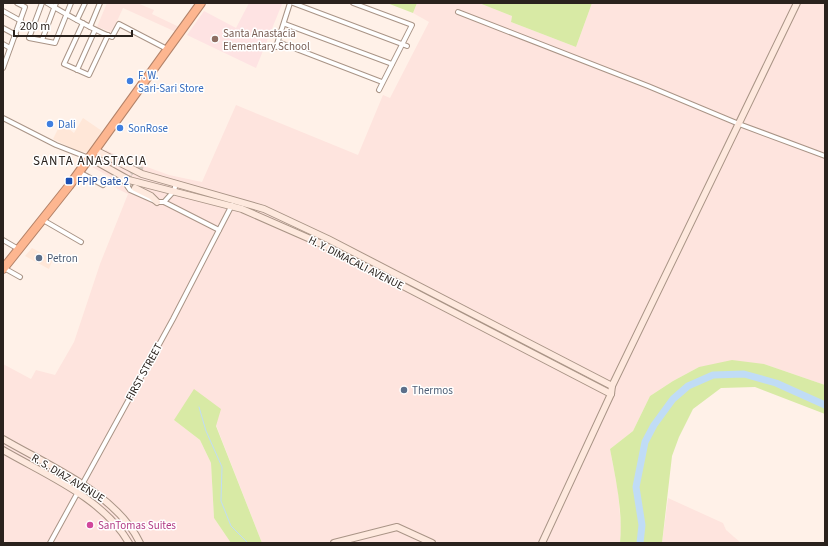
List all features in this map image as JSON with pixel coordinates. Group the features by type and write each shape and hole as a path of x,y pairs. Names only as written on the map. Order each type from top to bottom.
{"highway":[{"path":"4,268 20,250 80,172 201,3"}],"street":[{"path":"3,68 25,7 17,3"},
{"path":"42,3 29,38 55,43 71,3"},
{"path":"47,3 55,5 66,14 95,30 108,35 112,36 119,24 167,49"},
{"path":"77,20 85,3"},
{"path":"90,27 100,3"},
{"path":"276,47 292,3 405,45"},
{"path":"353,3 412,25 405,45 392,64 379,90"},
{"path":"542,543 611,394 612,386 797,3"},
{"path":"42,40 55,5"},
{"path":"3,11 21,21"},
{"path":"458,12 648,86 739,124 825,156"},
{"path":"83,23 64,64 89,75 108,35"},
{"path":"285,24 392,64"},
{"path":"3,28 16,35"},
{"path":"77,70 95,30"},
{"path":"278,42 382,82"},
{"path":"3,44 10,48"},
{"path":"3,118 56,145 90,158"},
{"name":"H. Y. DIMACALI AVENUE","path":"95,150 142,174 176,182 233,202 324,245 611,394"},
{"name":"H. Y. DIMACALI AVENUE","path":"90,158 129,180 174,191 264,209 328,239 612,386"},
{"path":"108,169 114,160"},
{"path":"143,170 166,180"},
{"path":"80,172 103,185"},
{"path":"120,175 130,190 160,202 219,230"},
{"path":"160,202 174,191 176,182"},
{"path":"135,188 160,202"},
{"name":"FIRST STREET","path":"50,543 173,319 233,202"},
{"path":"43,220 81,242"},
{"path":"324,245 328,239"},
{"path":"3,240 20,250"},
{"path":"4,268 20,278"},
{"name":"R. S. DIAZ AVENUE","path":"3,439 82,484 114,507 128,522 140,543"},
{"name":"R. S. DIAZ AVENUE","path":"3,450 89,500 107,514 120,528 129,543"},
{"path":"29,465 34,457"},
{"path":"334,543 397,527 432,543"}],"shaded area":[{"path":"107,3 137,3 154,10 152,14 179,27 176,32 123,8 112,32 97,27"},
{"path":"249,3 282,4 256,68 187,35 204,11 236,28"},
{"path":"417,3 479,3 512,16 511,22 576,47 592,3 825,3 825,385 764,364 699,367 650,396 633,431 610,449 618,491 621,528 620,543 262,543 216,425 174,420 200,440 211,463 214,518 231,543 3,543 3,364 31,379 36,370 55,375 74,342 100,264 128,194 110,185 114,179 92,167 106,150 135,164 136,163 169,175 202,182 236,105 358,155 383,95 390,98 429,22 413,13"},
{"path":"83,118 102,131 88,153 75,150 53,139 61,123 74,133"},
{"name":"Petron","path":"32,248 53,259 49,269 25,256"},
{"path":"668,498 723,523 726,530 741,543 662,543"}],"green space":[{"path":"387,3 417,3 413,13"},
{"path":"479,3 592,3 576,47 511,22 512,16"},
{"path":"732,360 764,364 825,385 825,414 755,387 721,388 693,409 679,437 672,456 662,543 620,543 620,507 610,449 633,431 650,396 699,367"},
{"path":"194,389 221,409 216,426 262,543 231,543 214,518 211,463 200,440 174,420"}],"waterway":[{"path":"640,543 642,525 636,487 645,442 654,425 673,399 688,386 713,375 744,374 776,383 825,405"},
{"path":"199,407 206,431 222,467 221,501 231,526 248,543"}],"tunnel":[{"path":"135,188 129,182 129,174 135,169 143,170"}],"place":[{"name":"Santa Anastacia Elementary School","path":"215,39"},
{"name":"F. W. Sari-Sari Store","path":"130,81"},
{"name":"Dali","path":"50,124"},
{"name":"SonRose","path":"120,128"},
{"name":"FPIP Gate 2","path":"69,181"},
{"name":"Petron","path":"39,258"},
{"name":"Thermos","path":"404,390"},
{"name":"SanTomas Suites","path":"90,525"}],"district":[{"name":"SANTA ANASTACIA","path":"90,161"}]}
